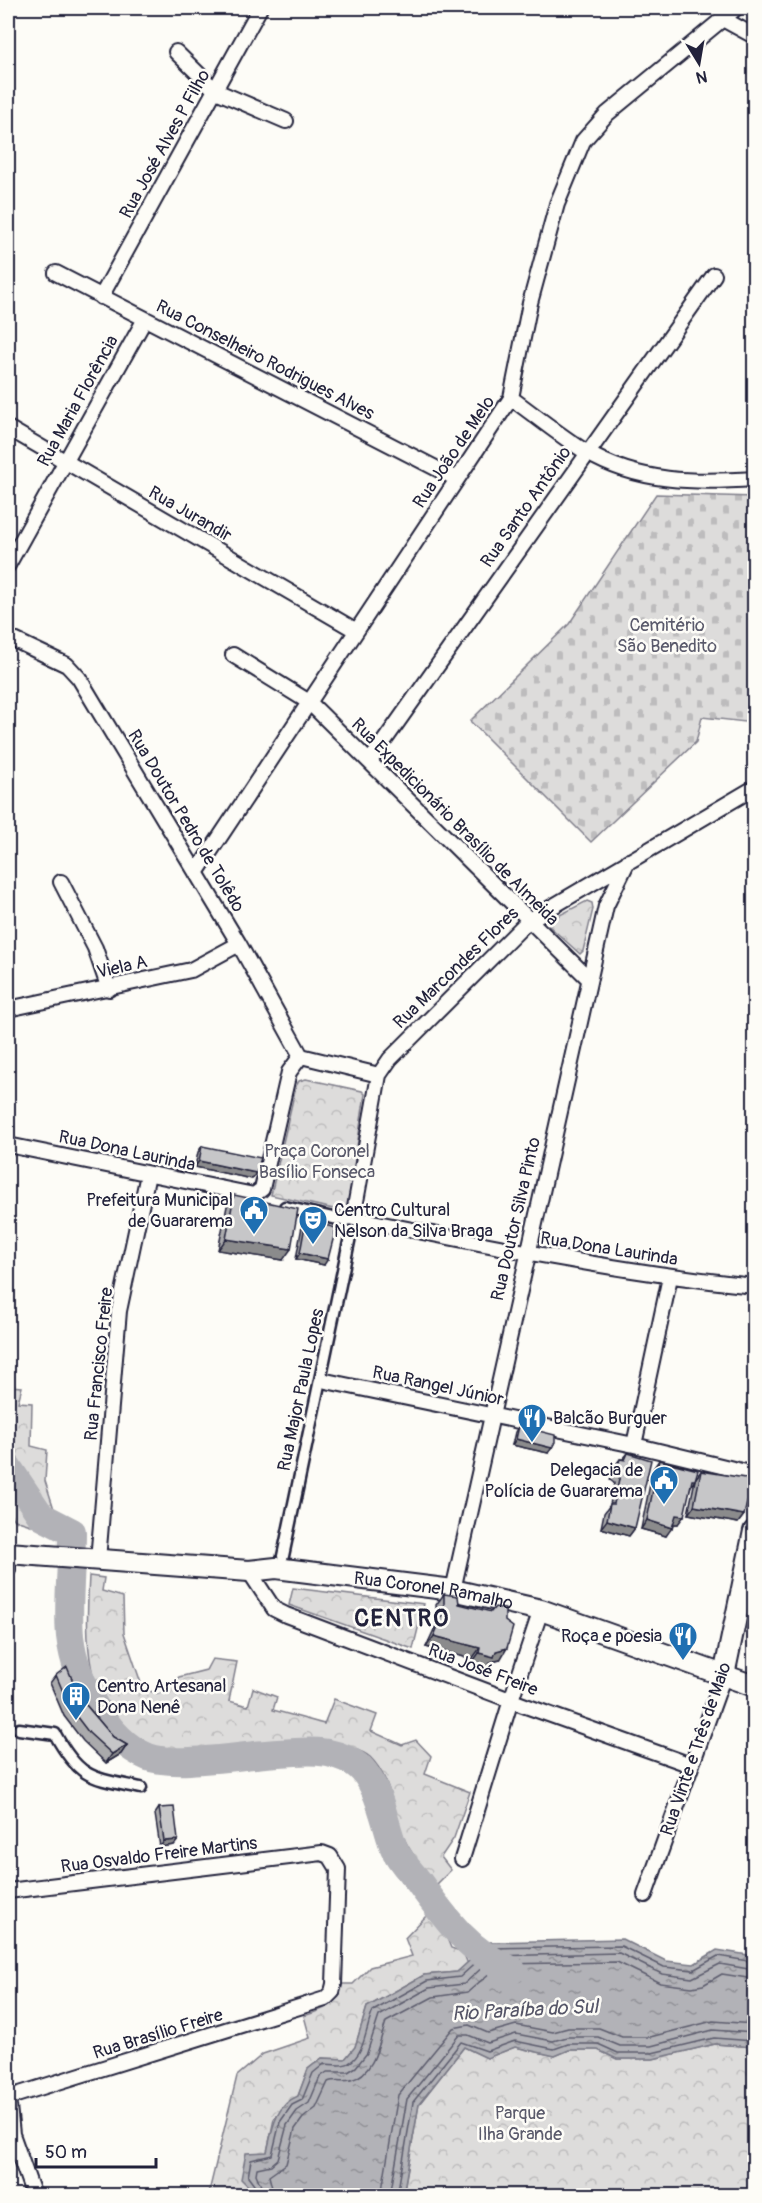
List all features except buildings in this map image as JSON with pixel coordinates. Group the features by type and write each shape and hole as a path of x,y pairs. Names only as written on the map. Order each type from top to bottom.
{"main road":[{"name":"Rua Vinte e Três de Maio","path":"724,1675 754,1531"},
{"name":"Rua Coronel Ramalho","path":"8,1553 249,1571 276,1568 453,1590 541,1610 754,1686"}],"street":[{"name":"Rua José Alves P Filho","path":"101,297 260,8"},
{"name":"Rua João de Melo","path":"196,873 511,398 530,303 557,204 584,141 607,114 736,8"},
{"path":"721,18 754,36"},
{"path":"176,52 216,90 286,121"},
{"name":"Rua Conselheiro Rodrigues Alves","path":"56,273 457,479"},
{"name":"Rua Santo Antônio","path":"370,760 714,275"},
{"name":"Rua Maria Florência","path":"8,565 145,319"},
{"path":"511,398 587,452 634,472 667,480 702,483 754,479"},
{"name":"Rua Jurandir","path":"8,428 355,630"},
{"name":"Rua Doutor Pedro de Tolêdo","path":"8,637 66,665 79,678 239,944 301,1056"},
{"name":"Rua Expedicionário Brasílio de Almeida","path":"233,655 309,702 589,979"},
{"name":"Rua Marcondes Flores","path":"350,1224 379,1075 390,1059 528,921 754,788"},
{"name":"Rua Doutor Silva Pinto","path":"453,1590 606,906 629,860"},
{"path":"61,882 95,948 109,989"},
{"path":"584,887 600,893 606,906"},
{"name":"Viela A","path":"8,1009 109,989 191,969 239,944"},
{"path":"301,1056 379,1075"},
{"name":"Rua Dona Laurinda","path":"8,1145 254,1195 262,1189 289,1072 301,1056"},
{"name":"Rua Francisco Freire","path":"93,1559 120,1311 148,1174"},
{"path":"269,1203 350,1224"},
{"name":"Rua Dona Laurinda","path":"350,1224 670,1277 754,1287"},
{"name":"Rua Major Paula Lopes","path":"283,1556 350,1224"},
{"path":"634,1445 670,1277"},
{"name":"Rua Rangel Júnior","path":"326,1381 634,1445 754,1474"},
{"path":"8,1553 8,1570"},
{"name":"Rua José Freire","path":"249,1571 274,1609 511,1700 691,1764"},
{"path":"462,1859 541,1610"},
{"name":"Rua Vinte e Três de Maio","path":"645,1895 724,1675"},
{"path":"19,1730 55,1734 70,1761 82,1771 99,1779 141,1788"},
{"name":"Rua Osvaldo Freire Martins","path":"8,1891 314,1854 330,1856 338,1869 334,1984 332,1992 316,2004"},
{"name":"Rua Brasílio Freire","path":"8,2096 316,2004"},
{"path":"8,2096 12,2134 34,2196"},
{"path":"8,2147 22,2167"}],"green space":[{"name":"Cemitério São Benedito","path":"656,494 754,497 754,723 702,717 696,742 591,842 470,721 569,624"},
{"path":"587,901 592,903 593,909 583,951 580,954 548,925 552,919"},
{"name":"Praça Coronel Basílio Fonseca","path":"306,1079 362,1091 365,1094 347,1212 271,1195 296,1086 299,1081"},
{"path":"8,1386 22,1387 18,1402 32,1403 31,1446 47,1450 45,1481 55,1512 35,1517 31,1525 15,1520 8,1510"},
{"path":"89,1576 104,1578 102,1591 123,1597 124,1633 143,1689 159,1694 179,1677 206,1670 212,1659 237,1662 229,1701 248,1706 253,1688 277,1697 273,1710 324,1724 334,1699 377,1715 371,1731 402,1745 416,1740 431,1756 425,1774 470,1792 454,1838 441,1857 451,1870 436,1885 415,1858 401,1830 383,1775 370,1757 360,1751 323,1742 284,1741 208,1750 166,1751 156,1748 123,1728 108,1711 98,1691 92,1669 87,1622"},
{"path":"293,1588 424,1604 413,1649 289,1605"},
{"path":"427,1915 443,1929 451,1948 463,1952 468,1964 457,1972 424,1975 367,2007 355,2047 345,2059 322,2058 308,2069 298,2096 274,2119 267,2152 249,2187 252,2195 208,2196 237,2076 263,2054 310,2038 304,2016 328,2006 336,1997 340,1984 353,1984 370,1967 412,1956 405,1938"},
{"name":"Parque Ilha Grande","path":"715,2044 754,2047 754,2195 403,2196 419,2104 464,2047 487,2058 515,2047 555,2056 569,2050 598,2050 617,2059 653,2059"}],"water":[{"name":"Rio Paraíba do Sul","path":"622,1939 666,1961 694,1964 717,1950 754,1956 754,2047 715,2044 653,2059 617,2059 598,2050 569,2050 555,2056 515,2047 487,2058 464,2047 419,2104 403,2195 252,2195 249,2187 241,2179 246,2153 267,2152 279,2112 284,2105 298,2096 308,2069 322,2058 345,2059 355,2047 367,2007 424,1975 457,1972 490,1942"}],"waterway":[{"path":"8,1467 41,1516 72,1532 69,1611 73,1653 78,1671 95,1707 119,1737 133,1749 159,1760 206,1760 312,1751 334,1754 354,1763 362,1770 375,1790 394,1848 402,1861 438,1908 470,1944 497,1963 512,1970"}],"place":[{"name":"Prefeitura Municipal de Guararema","path":"254,1236"},
{"name":"Centro Cultural Nelson da Silva Braga","path":"313,1246"},
{"name":"Balcão Burguer","path":"532,1444"},
{"name":"Delegacia de Polícia de Guararema","path":"664,1506"},
{"name":"Roça e poesia","path":"683,1662"},
{"name":"Centro Artesanal Dona Nenê","path":"76,1722"}],"district":[{"name":"CENTRO","path":"402,1618"}]}
